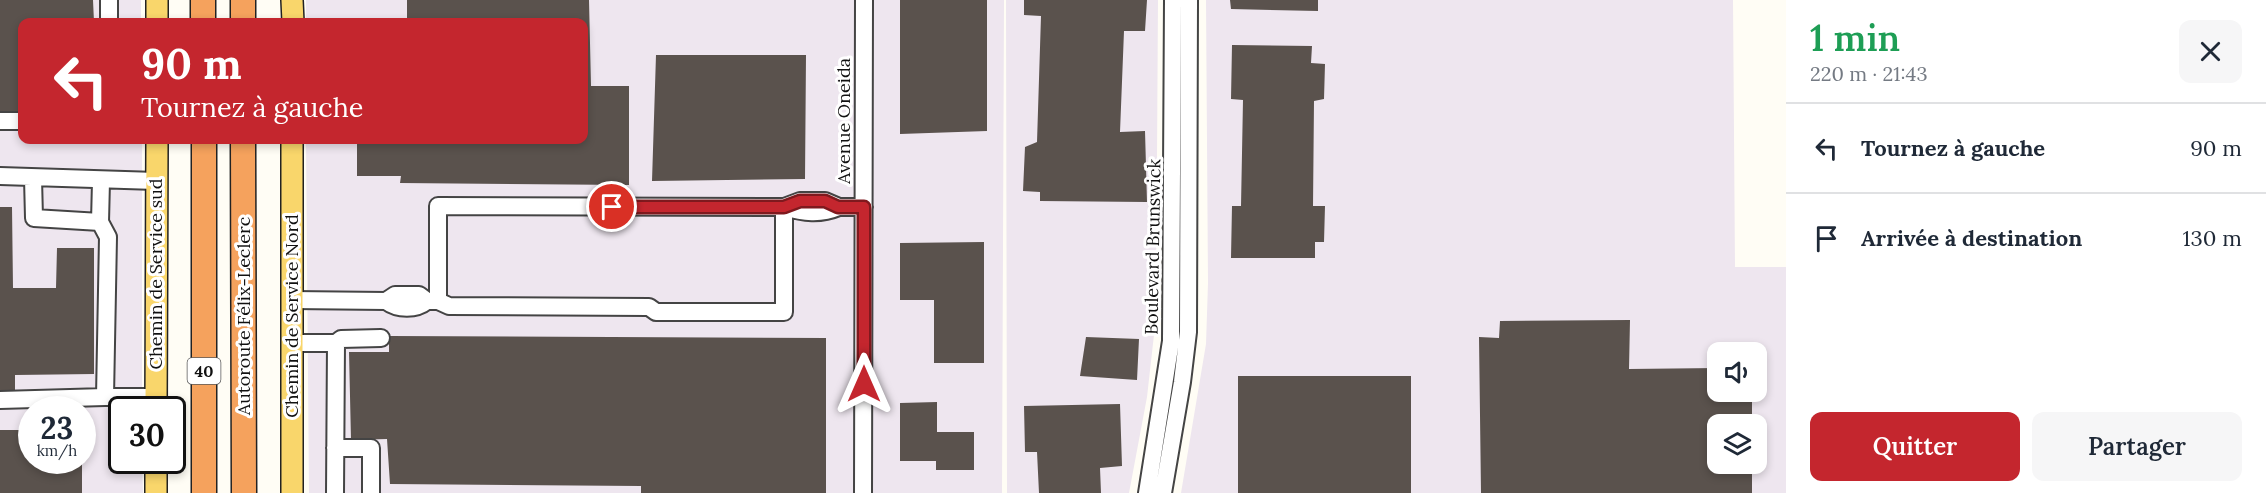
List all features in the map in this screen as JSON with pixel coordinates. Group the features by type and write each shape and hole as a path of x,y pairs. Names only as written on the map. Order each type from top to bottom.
{"highway":[{"path":"203,0 203,18"},
{"path":"243,0 243,18"},
{"name":"40","path":"204,144 204,493"},
{"name":"Autoroute Félix-Leclerc","path":"243,144 244,493"}],"main road":[{"path":"157,0 157,18"},
{"path":"292,0 293,18"},
{"name":"Chemin de Service sud","path":"156,396 157,144"},
{"name":"Chemin de Service Nord","path":"292,144 292,493"},
{"path":"156,474 156,493"}],"street":[{"path":"109,0 109,18"},
{"name":"Avenue Oneida","path":"863,493 864,0"},
{"name":"Boulevard Brunswick","path":"1147,493 1172,341 1173,0"},
{"name":"Boulevard Brunswick","path":"1163,493 1188,332 1189,0"},
{"path":"0,121 18,121"},
{"path":"0,176 156,181"},
{"path":"33,178 34,218 100,222"},
{"path":"101,181 100,222 108,237 105,397"},
{"path":"433,301 438,206 784,207 800,201 825,201 838,207 864,207"},
{"path":"292,300 386,301 394,307 419,307 433,301 449,306 649,307 656,312 784,312 784,207"},
{"path":"292,343 336,343 341,339 381,338"},
{"path":"335,493 336,343"},
{"path":"0,400 108,397"},
{"path":"335,448 371,448 371,493"}],"shaded area":[{"path":"0,0 141,0 141,18 18,18 18,144 142,144 142,396 108,396 108,474 142,474 143,493 0,493"},
{"path":"306,0 1004,0 1002,493 309,493 306,144 588,144 588,18 306,18"},
{"path":"1006,0 1158,0 1156,317 1147,397 1129,493 1007,493"},
{"path":"1206,0 1733,0 1735,267 1786,267 1786,493 1181,493 1206,344 1208,283"}],"building":[{"path":"0,0 93,0 94,18 18,18 18,112 0,112"},
{"path":"407,0 589,0 591,86 629,86 629,185 400,183 401,176 357,176 357,144 588,144 588,18 407,18"},
{"path":"900,0 987,0 987,131 900,134"},
{"path":"1024,0 1147,0 1145,31 1124,31 1120,132 1145,131 1147,202 1040,201 1040,192 1023,191 1025,147 1037,142 1041,16 1024,15"},
{"path":"1230,0 1318,0 1318,11 1231,9"},
{"path":"1232,45 1312,46 1311,63 1325,64 1324,99 1314,101 1313,206 1325,206 1324,242 1315,242 1315,258 1231,258 1232,206 1241,206 1243,100 1231,99"},
{"path":"656,55 806,55 805,179 652,181"},
{"path":"0,207 12,207 13,288 56,288 57,248 94,248 94,374 15,375 15,391 0,391"},
{"path":"984,242 984,363 934,363 934,300 900,300 900,243"},
{"path":"1630,320 1629,369 1707,368 1707,402 1752,402 1752,414 1707,414 1707,474 1752,474 1752,493 1481,493 1479,337 1499,338 1500,321"},
{"path":"389,336 826,338 826,493 641,493 641,486 390,484 387,439 351,440 349,352 389,352"},
{"path":"1086,337 1139,339 1137,380 1080,376"},
{"path":"1238,376 1411,376 1411,493 1238,493"},
{"path":"937,402 937,432 974,432 974,470 936,470 936,461 900,461 900,403"},
{"path":"1120,404 1122,466 1100,468 1101,493 1039,493 1037,452 1025,452 1024,406"},
{"path":"0,430 18,430 18,474 82,474 82,493 0,493"}],"route":[{"path":"612,207 784,207 800,201 825,201 838,207 864,207 864,384"}]}
